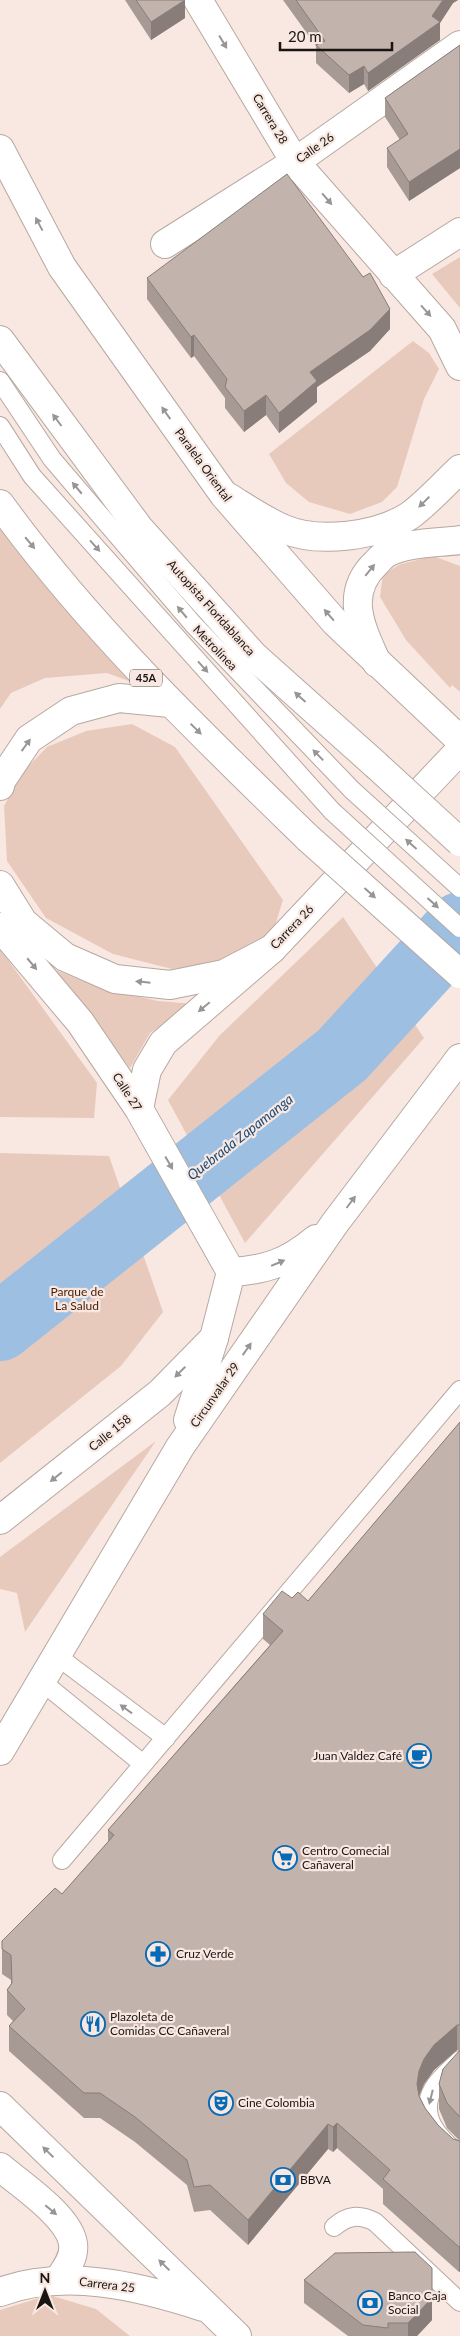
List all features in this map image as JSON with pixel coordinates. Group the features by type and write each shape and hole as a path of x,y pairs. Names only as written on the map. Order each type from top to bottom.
{"main road":[{"name":"Carrera 28","path":"198,0 295,162 442,329 460,366"},
{"name":"Calle 26","path":"165,244 295,162 460,44"},
{"name":"Paralela Oriental","path":"0,149 62,267 224,495 336,622 460,740"},
{"path":"393,275 460,232"},
{"name":"Autopista Floridablanca","path":"0,340 139,528 254,656 460,842"},
{"path":"224,495 284,530 317,536 354,535 388,526 410,515 460,469"},
{"name":"45A","path":"0,504 116,646 170,703 308,838 460,974"},
{"path":"378,664 362,627 357,610 358,593 367,571 387,553 415,545 460,540"},
{"path":"0,786 1,781 29,739 71,711 119,698 170,703"},
{"name":"Carrera 26","path":"142,1115 147,1070 163,1044 272,949 460,750"},
{"path":"0,885 23,922 65,957 115,979 170,985 224,974 272,949"},
{"name":"Calle 27","path":"0,927 80,1022 142,1115 231,1272"},
{"name":"Circunvalar 29","path":"0,1751 180,1447 335,1223 460,1058"},
{"path":"180,1447 214,1338 231,1272 250,1271 274,1266 297,1254 335,1223"},
{"name":"Calle 158","path":"0,1520 160,1393 214,1338"},
{"name":"Carrera 25","path":"0,2106 237,2336"},
{"name":"Carrera 25","path":"0,2167 59,2217 70,2232 73,2244 72,2256 59,2279 131,2287 171,2296 209,2309"},
{"path":"0,2292 17,2286 59,2279"}],"lane":[{"name":"Metrolínea","path":"0,381 52,459 192,624 352,790 460,888"},
{"name":"Metrolínea","path":"0,426 32,476 332,812 460,928"},
{"path":"62,1860 460,1390"},
{"path":"57,1656 166,1738"},
{"path":"41,1681 143,1764"},
{"path":"460,2060 433,2088 429,2104 430,2120 437,2135 460,2156"},
{"path":"334,2227 343,2219 355,2216 365,2217 375,2222 460,2302"}],"green space":[{"path":"460,257 460,308 432,274"},
{"path":"413,341 429,353 439,369 424,399 397,487 382,502 350,514 309,502 286,483 269,454"},
{"path":"0,505 134,683 107,673 45,678 11,693 0,709"},
{"path":"433,556 460,566 460,692 452,685 450,688 406,640 380,597 383,574 401,564"},
{"path":"132,724 175,747 283,900 273,932 235,961 172,969 113,954 46,918 7,861 4,806 22,773 47,747 86,731"},
{"path":"343,917 424,1038 245,1243 168,1100 220,1035"},
{"path":"0,949 97,1083 94,1118 0,1117"},
{"path":"53,969 97,987 158,1001 195,1004 150,1033 130,1068"},
{"name":"Parque de La Salud","path":"0,1153 109,1156 163,1312 121,1366 0,1463"},
{"path":"156,1441 25,1632 17,1593 0,1589 0,1557"},
{"path":"49,2295 96,2309 130,2336 0,2336 0,2310"}],"building":[{"path":"136,0 185,0 151,22"},
{"path":"296,0 443,0 432,16 440,22 368,73 364,66 349,75 316,45 325,41"},
{"path":"460,45 460,149 409,182 387,148 408,134 385,98"},
{"path":"287,174 363,277 370,273 390,309 370,330 310,372 317,381 279,413 266,395 244,411 225,387 227,379 194,335 191,337 147,278"},
{"name":"Centro Comecial Cañaveral","path":"460,1422 460,2025 457,2025 434,2045 424,2059 419,2071 417,2084 419,2096 425,2108 438,2125 453,2139 460,2141 460,2246 383,2179 390,2170 337,2123 333,2127 328,2124 248,2220 210,2185 194,2187 187,2160 135,2117 100,2093 84,2093 9,2026 25,2009 7,1990 12,1983 11,1955 2,1949 2,1941 55,1888 62,1894 114,1835 108,1830 283,1631 263,1614 282,1591 292,1598 298,1592 308,1601"},
{"path":"460,2050 460,2117 447,2103 439,2084 443,2069"},
{"path":"415,2252 432,2268 432,2298 408,2323 388,2323 388,2328 363,2325 304,2280 335,2253"}],"waterway":[{"name":"Quebrada Zapamanga","path":"0,1327 342,1055 460,926"}],"place":[{"name":"Juan Valdez Café","path":"419,1756"},
{"name":"Centro Comecial Cañaveral","path":"285,1858"},
{"name":"Cruz Verde","path":"158,1954"},
{"name":"Plazoleta de Comidas CC Cañaveral","path":"93,2024"},
{"name":"Cine Colombia","path":"221,2103"},
{"name":"BBVA","path":"283,2180"},
{"name":"Banco Caja Social","path":"370,2303"}]}
